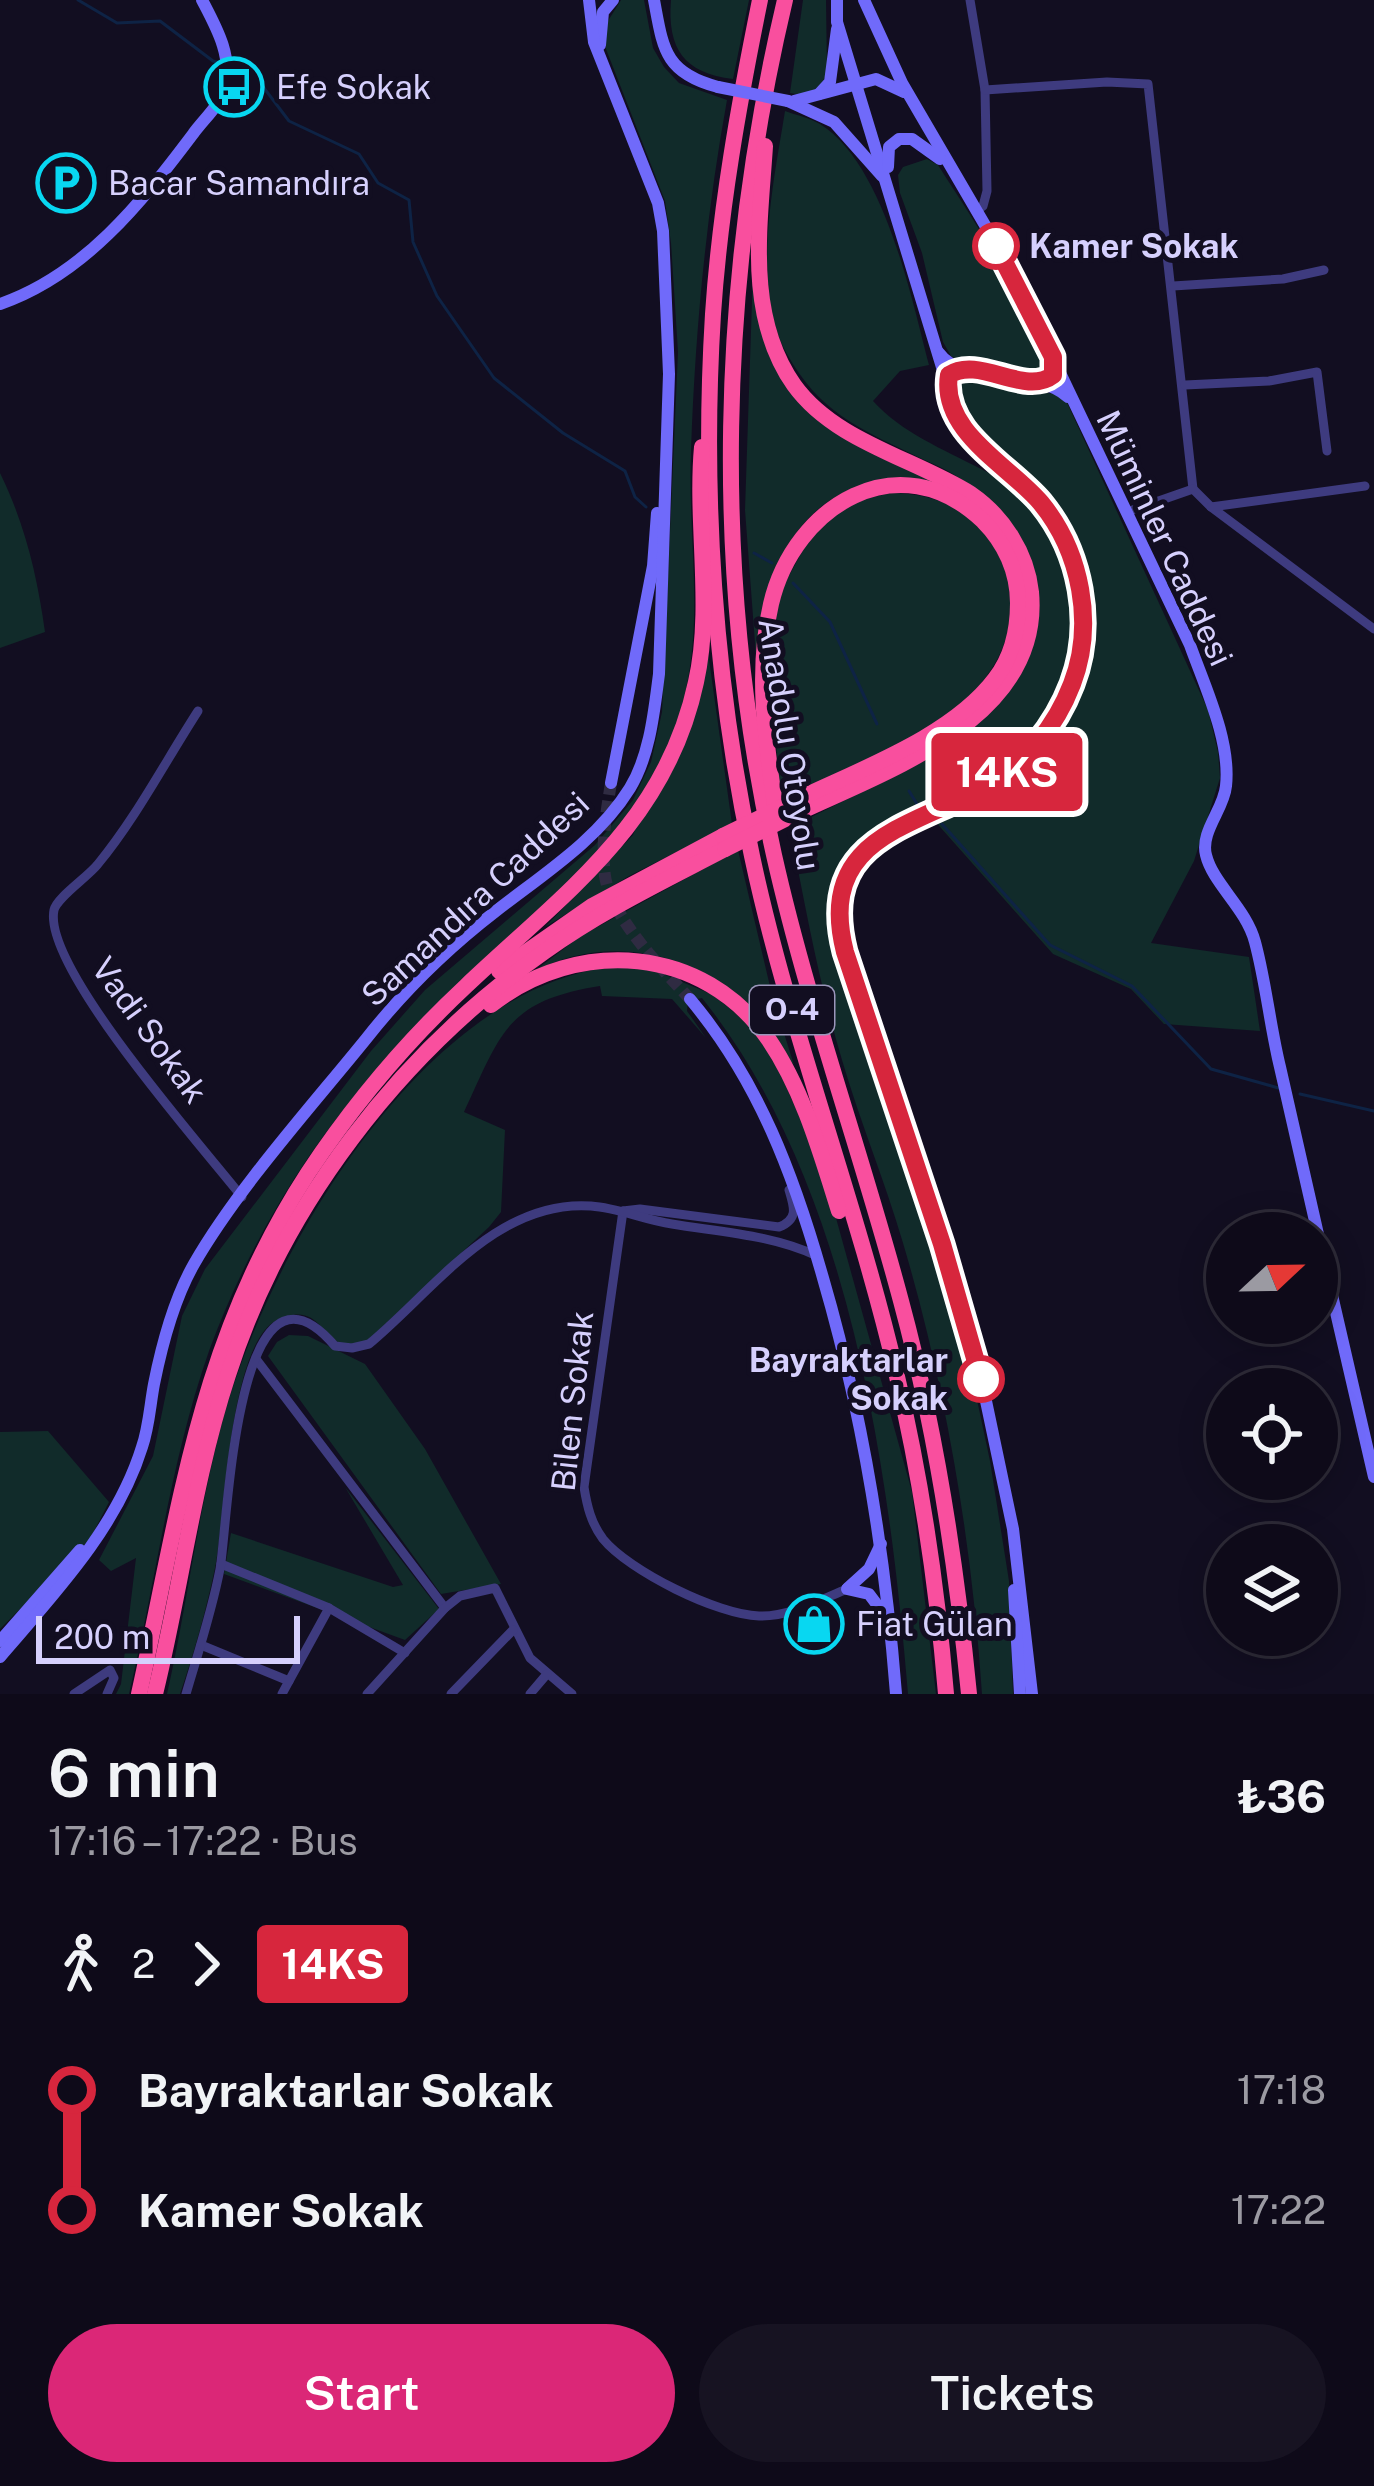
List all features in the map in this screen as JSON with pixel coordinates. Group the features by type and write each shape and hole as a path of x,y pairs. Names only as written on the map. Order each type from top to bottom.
{"highway":[{"name":"Anadolu Otoyolu","path":"760,0 726,195 713,315 711,508 724,683 742,809 766,921 896,1370 925,1509 946,1694"},
{"name":"Anadolu Otoyolu","path":"785,0 768,70 741,248 731,380 736,589 757,765 773,850 818,1028 901,1300 926,1403 950,1532 968,1694"},
{"path":"387,1072 528,948 592,906 927,749 978,715 1006,684 1027,645 1032,606 1027,568 992,512 933,472 830,420 794,384 779,356 768,328 758,259 768,70"},
{"path":"139,1694 177,1502 217,1357 276,1226 347,1118 403,1050 600,862 654,793 675,752 698,677 699,474 713,315"},
{"path":"788,811 958,717 1009,657 1018,618 1014,574 1000,541 967,508 942,495 907,487 852,496 823,514 795,544 771,605 765,641 767,748 818,1028"},
{"path":"155,1694 227,1375 299,1217 332,1167 436,1042 492,991 598,916 724,842"},
{"path":"387,1096 499,999 537,975 562,966 625,957 708,982 729,997 771,1043 822,1157 925,1509"}],"main road":[{"path":"0,304 56,278 80,261 161,176 225,94 221,37 202,0"},
{"path":"589,0 594,42 658,203 665,254 669,374 652,566 611,783"},
{"path":"607,75 600,27 603,12 613,0"},
{"path":"810,99 830,82 837,0"},
{"name":"Müminler Caddesi","path":"864,0 910,97 1010,268 1190,645 1222,743 1226,785 1222,806 1205,839 1205,854 1238,904 1255,943 1374,1477"},
{"path":"654,1 670,60 696,81 815,110 834,122 890,187"},
{"path":"838,22 949,394 973,438 1039,501 1066,546 1083,608 1077,667 1051,724 1014,766 987,786 906,822 868,846 844,885 840,930 970,1337 1013,1529 1032,1694"},
{"path":"788,101 810,99 856,82 885,80 910,97"},
{"path":"890,187 887,155 899,139 908,137 924,145 949,167"},
{"path":"934,344 946,363 1040,382 1059,389 1073,403"},
{"path":"1040,382 1053,375 1053,357"},
{"path":"949,394 949,375 962,368"},
{"name":"Samandıra Caddesi","path":"0,1657 80,1562 120,1500 144,1443 154,1380 178,1299 194,1264 242,1197 370,1034 430,968 571,852 630,787 653,721 659,674 669,374"},
{"path":"689,999 734,1057 772,1127 817,1256 847,1361 881,1544 896,1694"},
{"path":"1013,1529 1020,1694"},
{"name":"Samandıra Caddesi","path":"0,1641 94,1537"},
{"path":"848,1589 869,1569 881,1544"},
{"path":"848,1589 869,1594 891,1625"}],"street":[{"path":"970,0 985,90 986,191 975,212"},
{"path":"985,90 1148,84 1193,489 1210,507 1374,629"},
{"path":"1173,286 1283,278 1324,270"},
{"path":"1185,385 1269,381 1317,372 1327,451"},
{"path":"1210,507 1365,486"},
{"path":"1127,512 1193,489"},
{"name":"Vadi Sokak","path":"198,711 109,850 56,904 55,925 67,961 94,1010 242,1197"},
{"path":"186,1694 220,1564 230,1457 256,1360 274,1326 290,1318 317,1324 335,1346 369,1344 490,1235 516,1219 576,1205 771,1228 787,1224 795,1211 772,1127"},
{"path":"623,1211 637,1219 784,1243 817,1256"},
{"name":"Bilen Sokak","path":"623,1211 585,1472 589,1513 599,1534 614,1551 650,1574 712,1605 754,1616 775,1616 848,1589"},
{"path":"256,1360 445,1608"},
{"path":"220,1564 329,1608 405,1653"},
{"path":"367,1694 445,1608 460,1596 495,1588 530,1658 572,1694"},
{"path":"282,1694 329,1608"},
{"path":"451,1694 513,1630"},
{"path":"201,1645 289,1681"},
{"path":"74,1694 110,1670 114,1678 107,1694"},
{"path":"530,1694 547,1674"}],"green space":[{"path":"621,0 644,0 653,48 679,83 727,100 699,319 691,451 693,634 682,707 659,772 643,800 554,897 374,1073 323,1136 278,1205 240,1276 195,1393 129,1694 116,1694 136,1558 111,1571 99,1560 153,1456 182,1316 205,1269 371,1051 425,990 595,845 633,800 651,762 662,712 678,352 665,201 606,49 606,24"},
{"path":"671,0 749,0 733,79 702,71 682,56 672,32"},
{"path":"803,0 826,0 827,72 818,87 796,94 790,93"},
{"path":"785,111 820,124 862,169 903,269 929,365 900,371 873,401 910,431 1002,479 1022,495 1048,532 1071,587 1068,662 1061,687 1036,731 980,780 868,833 841,869 830,910 832,940 969,1362 1009,1581 1013,1694 982,1694 964,1523 932,1353 896,1220 834,1031 790,828 899,773 973,724 1003,696 1025,664 1036,629 1039,596 968,485 840,415 812,390 787,354 776,327 767,267"},
{"path":"927,159 938,165 1021,302 1043,356 1043,373 1034,378 963,363 951,356 943,342 898,175 903,167"},
{"path":"753,271 767,343 782,376 804,406 841,436 971,500 1013,546 1025,582 1025,627 1011,666 996,685 1023,632 1023,581 1001,537 964,503 918,485 867,485 820,508 774,573 763,619 758,683 745,510"},
{"path":"958,375 1064,396 1208,710 1218,752 1220,778 1194,861 1151,943 1249,957 1260,1031 1164,1024 1131,989 1053,954 933,819 975,800 1013,774 1045,742 1071,705 1087,664 1094,620 1088,576 1069,531 969,422 952,381"},
{"path":"0,473 29,550 45,632 0,648"},
{"path":"891,493 949,505 984,531 1008,574 1008,630 996,662 948,714 881,754 781,799 771,689 780,592 814,530 852,502"},
{"path":"708,652 732,824 629,876 545,927 633,835"},
{"path":"996,685 950,728 867,775 788,812 924,742"},
{"path":"738,850 772,995 794,1065 742,999 695,968 641,953 613,951 558,961 532,973 579,937"},
{"path":"610,967 651,969 711,994 728,1007 749,1025 774,1060 805,1129 836,1218 912,1492 936,1694 908,1694 873,1422 827,1239 794,1152 752,1071 702,998 688,1001 687,1011 706,1038 672,999 602,996 600,986 569,992 525,1012 499,1041 464,1112 505,1130 501,1212 489,1227 367,1341 340,1343 315,1321 300,1315 277,1320 261,1335 239,1396 204,1616 180,1694 167,1694 226,1409 280,1274 320,1203 367,1135 420,1074 479,1023 542,986"},
{"path":"289,1335 308,1336 365,1364 425,1449 501,1584 441,1594 268,1356"},
{"path":"48,1431 109,1502 90,1539 0,1629 0,1432"},
{"path":"345,1487 439,1609 405,1640 224,1574 231,1533 393,1587 403,1585"}],"waterway":[{"path":"78,0 117,23 160,21 213,61 224,64"},
{"path":"233,66 252,72 289,121 359,154 378,183 409,200 413,242 437,296 494,378 563,433 625,471 635,497 646,507"},
{"path":"754,553 772,563"},
{"path":"793,583 830,622 877,724"},
{"path":"909,791 917,804"},
{"path":"942,824 1050,945 1132,986 1211,1069 1282,1089"},
{"path":"1300,1094 1374,1111"}],"tunnel":[{"path":"611,783 604,853 609,892 639,942 690,999"}],"bus line":[{"name":"14KS","path":"981,1379 942,1244 845,952 839,916 844,885 868,846 890,830 987,786 1014,766 1051,724 1077,667 1082,595 1066,546 1039,501 973,438 949,394 949,375 962,368 1040,382 1055,369 996,246"}],"place":[{"name":"Efe Sokak","path":"234,87"},
{"name":"Bacar Samandıra","path":"66,183"},
{"name":"Kamer Sokak","path":"996,246"},
{"name":"Bayraktarlar Sokak","path":"981,1379"},
{"name":"Fiat Gülan","path":"814,1624"}]}
